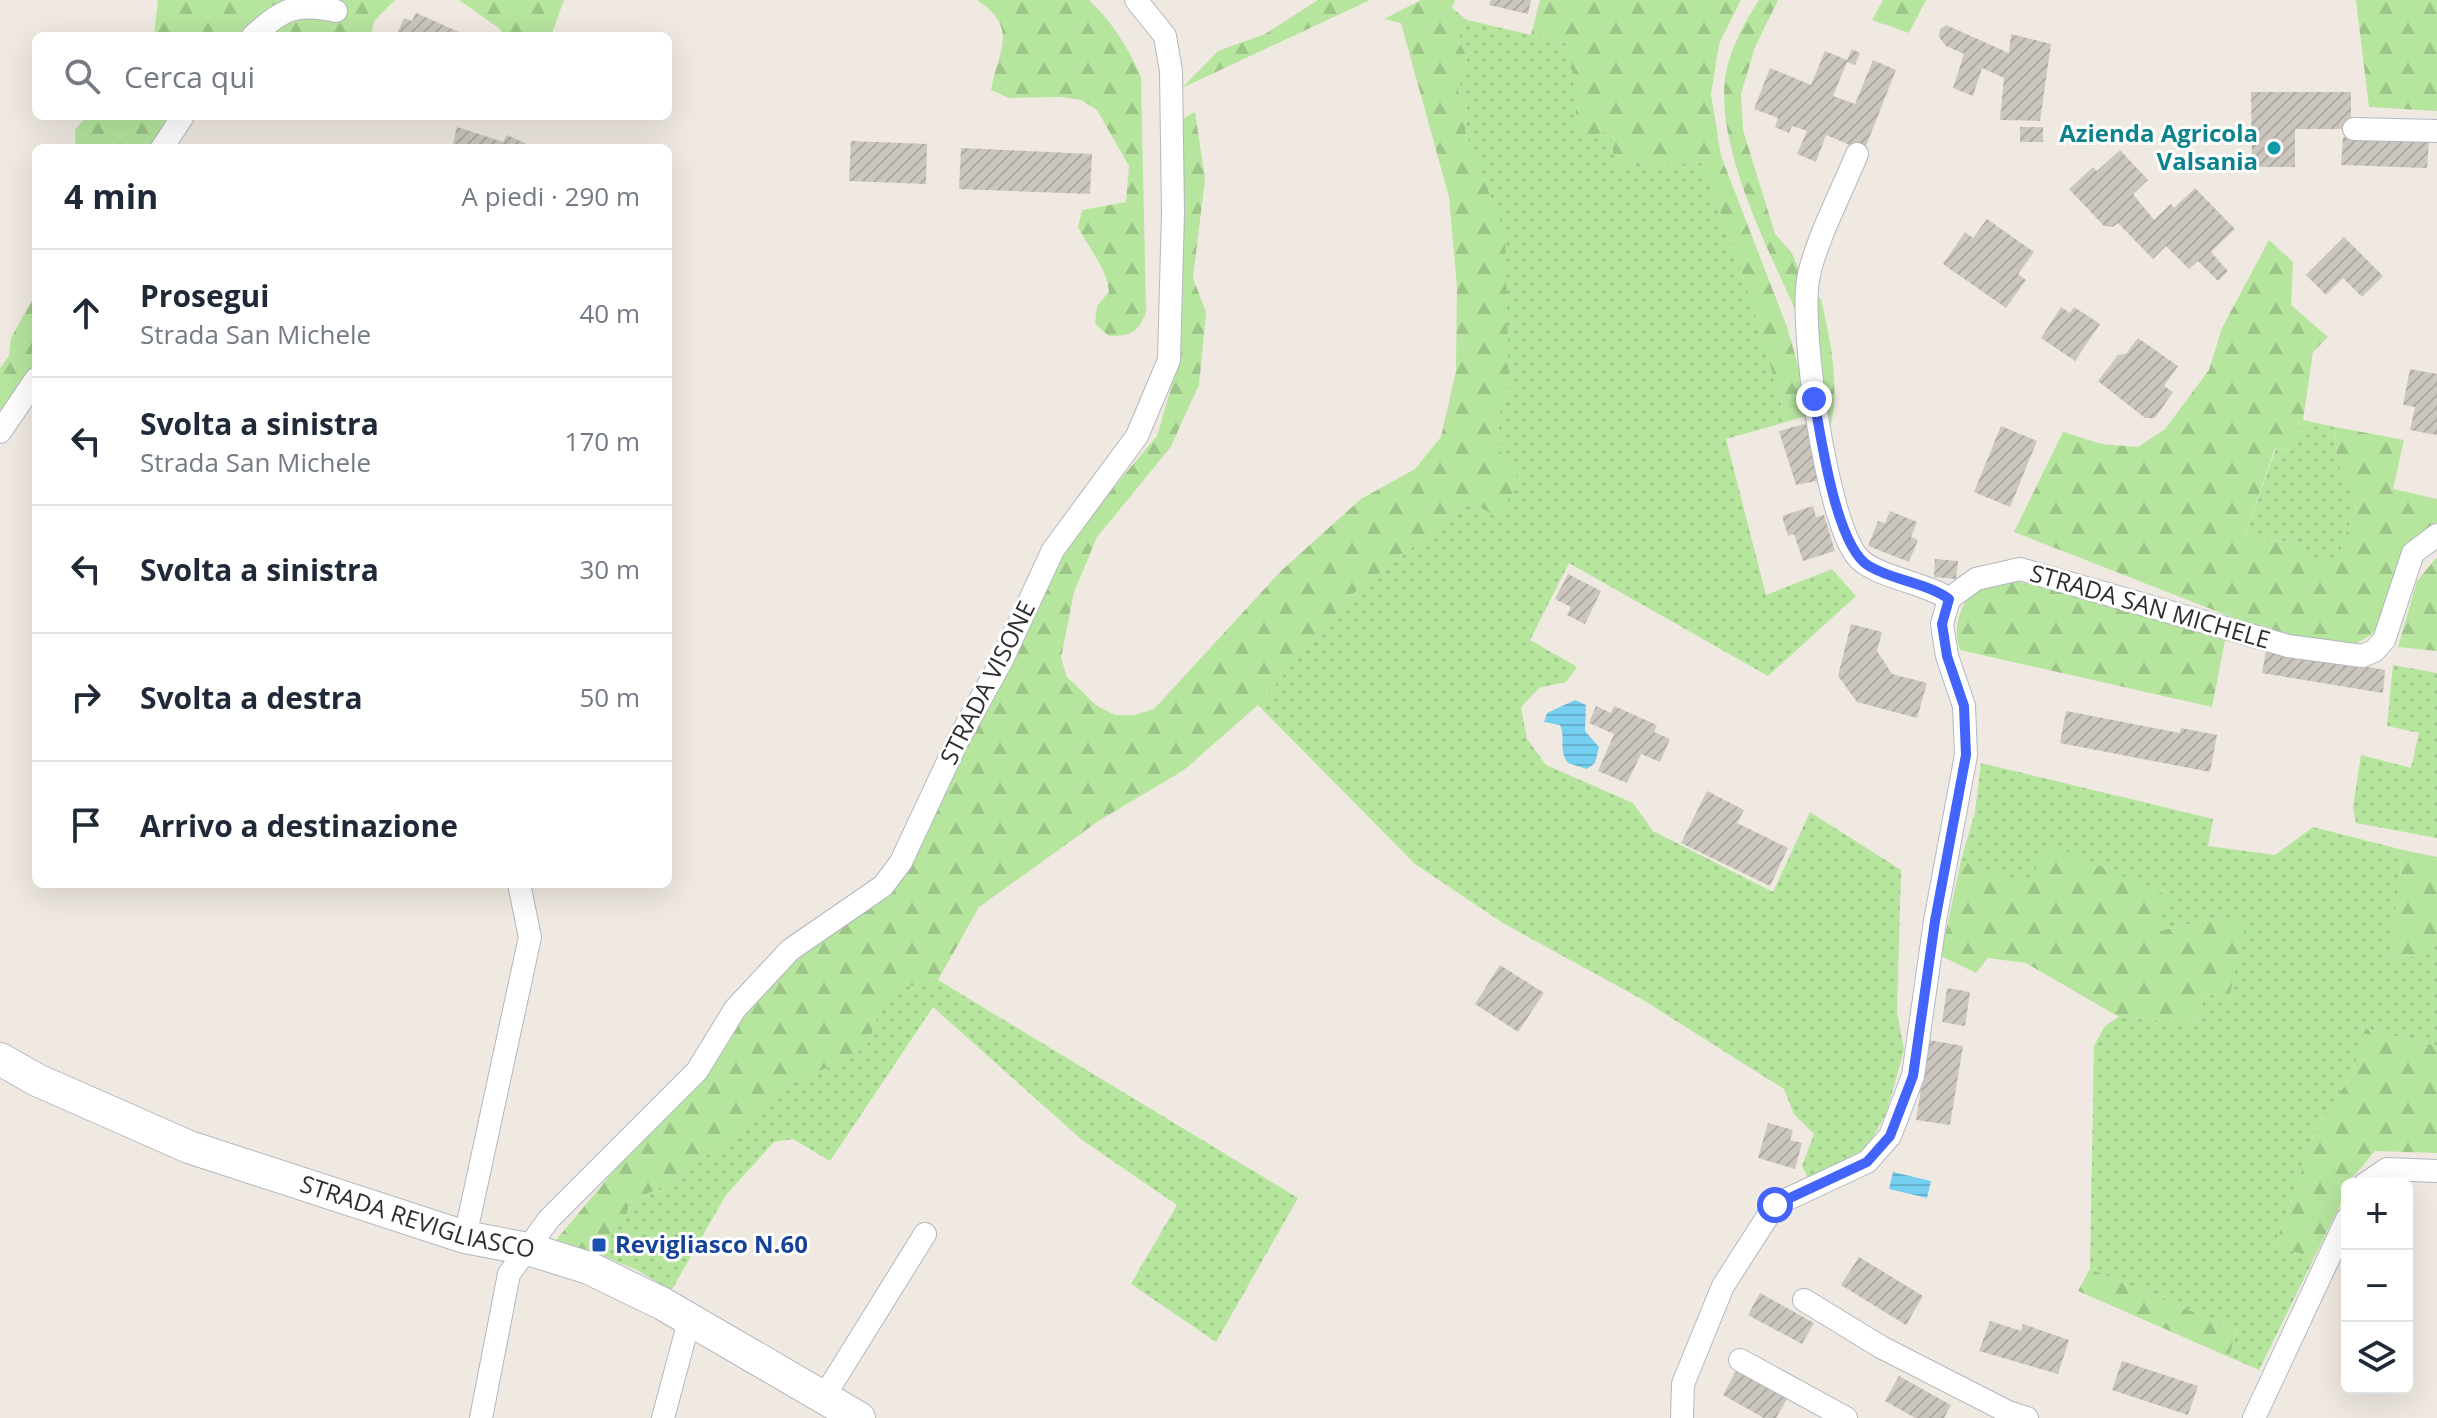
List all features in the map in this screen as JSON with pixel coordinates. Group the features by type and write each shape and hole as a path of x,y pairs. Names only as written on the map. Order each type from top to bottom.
{"street":[{"name":"STRADA VISONE","path":"481,1418 509,1274 549,1219 697,1071 735,1009 790,950 883,886 901,862 1053,550 1137,436 1169,360 1173,212 1171,71 1165,36 1136,0"},
{"path":"257,32 278,13 309,5 336,11"},
{"path":"165,144 180,120"},
{"path":"2354,129 2437,131"},
{"path":"1682,1418 1683,1384 1723,1286 1775,1205 1867,1162 1890,1136 1913,1076 1935,921 1966,755 1964,706 1947,656 1942,624 1949,599 1934,588 1870,567 1856,555 1832,493 1814,399 1806,304 1808,277 1857,154"},
{"path":"0,432 32,385"},
{"name":"STRADA SAN MICHELE","path":"1949,599 1976,579 2020,569 2117,594 2226,631 2288,646 2362,656 2374,651 2384,640 2413,553 2437,535"},
{"path":"465,1237 530,937 520,888"},
{"name":"STRADA REVIGLIASCO","path":"0,1059 37,1080 189,1147 465,1237 528,1249 589,1268 663,1304 825,1395 859,1418"},
{"path":"2374,1178 2387,1169 2437,1171"},
{"path":"2254,1418 2341,1232"},
{"path":"825,1395 925,1234"},
{"path":"1804,1300 1881,1347 2008,1412 2027,1418"},
{"path":"663,1418 689,1321"},
{"path":"1740,1360 1846,1418"}],"green space":[{"path":"158,0 395,0 374,21 372,32 154,32"},
{"path":"459,0 564,0 552,32 501,32"},
{"path":"977,0 1089,0 1119,36 1141,77 1146,311 1141,324 1128,334 1109,336 1095,324 1097,306 1109,292 1108,283 1078,227 1082,210 1126,202 1129,166 1097,110 1081,100 1062,97 1009,98 991,90 1003,42 1002,31 999,21"},
{"path":"1318,0 1370,0 1182,88 1218,51 1265,34"},
{"path":"1421,0 1455,0 1452,8 1467,20 1458,39 1467,57 1458,92 1467,108 1465,131 1505,233 1509,389 1498,418 1502,457 1521,481 1496,517 1472,501 1350,596 1258,705 1184,770 1100,820 979,907 938,980 887,991 868,1043 851,1058 769,1095 738,1137 709,1153 683,1178 630,1201 625,1220 595,1253 556,1240 794,956 890,894 1062,549 1157,436 1176,371 1179,121 1195,112 1205,179 1193,278 1206,312 1199,385 1170,448 1097,537 1074,592 1061,658 1067,677 1097,706 1115,715 1135,715 1154,709 1282,570 1361,499 1415,469 1441,437 1456,371 1457,288 1449,197 1401,23 1384,19"},
{"path":"1540,0 1741,0 1719,44 1711,94 1721,156 1787,327 1812,414 1786,422 1754,309 1703,162 1616,168 1610,132 1578,136 1570,44 1531,35"},
{"path":"1759,0 1778,0 1755,47 1741,94 1743,130 1775,234 1792,253 1802,277 1805,331 1750,207 1729,140 1725,79 1734,48"},
{"path":"1883,0 1926,0 1909,33 1872,20"},
{"path":"2356,0 2437,0 2437,111 2369,107"},
{"path":"1467,20 1570,44 1610,132 1617,168 1703,162 1754,309 1786,422 1726,439 1766,595 1832,569 1856,596 1768,676 1569,563 1530,640 1577,667 1566,682 1539,688 1521,707 1527,739 1546,765 1633,803 1653,831 1773,892 1810,812 1901,870 1897,1012 1904,1050 1886,1114 1866,1149 1808,1178 1802,1166 1814,1134 1794,1114 1784,1089 1643,1000 1503,923 1415,864 1258,705 1350,596 1472,501 1502,457 1498,418 1509,389 1483,182 1465,131 1467,108 1458,92 1467,57 1458,39"},
{"path":"83,120 172,120 156,144 76,144 75,130"},
{"path":"2269,240 2293,262 2291,305 2328,337 2313,352 2303,420 2295,449 2275,448 2245,535 2299,544 2316,560 2337,559 2356,506 2337,460 2335,427 2404,440 2393,489 2437,499 2437,525 2414,537 2381,621 2372,634 2351,647 2280,636 2014,532 2063,432 2102,444 2138,447 2165,429 2209,370 2222,328"},
{"path":"1812,292 1821,299 1833,369 1834,405 1827,439"},
{"path":"32,300 31,372 0,418 0,368 9,356 11,338"},
{"path":"2303,420 2335,427 2337,460 2356,506 2337,560 2316,560 2299,544 2245,535 2276,448 2295,449"},
{"path":"2437,557 2437,651 2398,647 2417,581"},
{"path":"2016,581 2115,604 2226,636 2212,707 1960,650 1957,625 1966,601 1983,587"},
{"path":"2393,665 2437,673 2437,838 2356,823 2353,807 2361,755 2411,768 2419,733 2387,726"},
{"path":"1981,763 2213,819 2208,846 2275,855 2313,827 2403,850 2390,958 2423,956 2437,940 2437,1046 2365,1029 2352,1076 2319,1122 2275,1245 2314,1258 2259,1370 2229,1357 2237,1330 2090,1269 2094,1046 2105,1026 2119,1017 2198,1024 2204,993 2230,998 2224,916 2160,931 2047,844 2029,887 1961,860 1975,812"},
{"path":"2047,843 2166,895 2160,931 2224,916 2245,927 2229,998 2204,993 2198,1024 2119,1017 2026,963 1988,958 1976,973 1941,956 1961,860 2029,886"},
{"path":"2403,850 2437,857 2437,940 2424,956 2390,958"},
{"path":"938,980 1298,1198 1216,1342 1131,1284 1177,1205 1082,1140 933,1007 830,1161 793,1139 774,1142 726,1195 671,1291 637,1270 595,1253 625,1220 630,1201 683,1178 709,1153 738,1137 769,1095 851,1058 868,1043 887,990"},
{"path":"2365,1029 2437,1046 2437,1153 2375,1151 2352,1178 2341,1178 2341,1203 2314,1258 2275,1245 2319,1122 2352,1076"},
{"path":"2090,1269 2237,1330 2229,1357 2078,1291"}],"water":[{"path":"1575,700 1586,705 1585,731 1599,747 1595,763 1587,769 1568,763 1563,754 1560,725 1544,722 1547,713"},
{"path":"1893,1172 1931,1181 1927,1198 1889,1189"}],"building":[{"path":"1491,0 1531,0 1528,14 1489,5"},
{"path":"416,13 459,32 398,32 404,18 412,21"},
{"path":"1946,25 2009,53 2011,34 2051,44 2040,121 2000,120 2004,78 1982,68 1973,96 1953,88 1964,54 1946,46 1939,37 1940,29"},
{"path":"1852,49 1860,53 1855,65 1847,62 1833,96 1855,104 1873,60 1896,70 1864,151 1826,135 1816,162 1797,154 1807,131 1792,126 1789,133 1775,127 1778,118 1754,109 1770,68 1811,85 1825,51 1847,60"},
{"name":"Azienda Agricola Valsania","path":"2251,92 2351,92 2351,129 2295,129 2295,167 2252,167"},
{"path":"457,127 503,142 507,135 527,144 453,144"},
{"path":"2020,127 2043,127 2043,142 2020,142"},
{"path":"2343,137 2429,141 2427,168 2341,165"},
{"path":"851,141 927,144 926,184 849,181"},
{"path":"961,148 1092,154 1090,194 959,189"},
{"path":"2120,150 2148,180 2133,194 2154,220 2171,204 2174,208 2195,188 2235,229 2211,252 2228,271 2218,281 2198,261 2189,269 2166,246 2153,259 2118,223 2113,227 2104,226 2069,189 2093,167 2097,171"},
{"path":"1987,219 2034,252 2018,274 2026,280 2006,308 1943,264 1965,232 1973,238"},
{"path":"2344,237 2383,276 2362,297 2343,278 2326,295 2306,275"},
{"path":"2061,307 2070,313 2074,307 2100,324 2075,361 2041,338"},
{"path":"2138,338 2178,366 2164,386 2173,392 2155,418 2145,418 2098,381 2118,355 2126,354"},
{"path":"2410,369 2437,374 2437,435 2410,430 2415,407 2403,405"},
{"path":"1811,422 1821,480 1796,485 1779,431"},
{"path":"2001,426 2037,441 2010,507 1974,492"},
{"path":"1813,506 1816,517 1824,515 1835,551 1803,561 1794,534 1788,536 1782,516"},
{"path":"1890,511 1917,522 1911,537 1918,540 1909,562 1868,546 1878,521 1885,523"},
{"path":"1935,559 1958,561 1956,579 1934,577"},
{"path":"1568,574 1601,591 1585,624 1567,615 1571,607 1555,599"},
{"path":"1851,624 1882,632 1877,651 1892,674 1927,683 1917,718 1857,702 1838,676"},
{"path":"2266,650 2385,670 2383,693 2262,673"},
{"path":"1596,706 1611,713 1614,706 1657,725 1654,732 1670,739 1660,762 1641,754 1627,783 1598,771 1614,734 1589,723"},
{"path":"2066,711 2180,733 2181,728 2217,735 2210,772 2060,743"},
{"path":"1707,791 1744,810 1737,823 1788,848 1770,886 1681,843"},
{"path":"1500,965 1544,993 1518,1032 1475,1004"},
{"path":"1947,988 1970,992 1965,1026 1942,1022"},
{"path":"1929,1040 1963,1046 1950,1125 1916,1120"},
{"path":"1768,1123 1793,1130 1790,1140 1802,1143 1795,1169 1758,1158"},
{"path":"1859,1257 1923,1296 1906,1325 1841,1285"},
{"path":"1760,1293 1814,1323 1802,1344 1748,1315"},
{"path":"1990,1321 2021,1331 2023,1324 2069,1340 2058,1374 1979,1351"},
{"path":"2122,1361 2198,1386 2188,1415 2112,1390"},
{"path":"1736,1371 1787,1399 1776,1418 1764,1418 1723,1395"},
{"path":"1899,1376 1951,1405 1944,1418 1915,1418 1885,1401"}],"place":[{"name":"Azienda Agricola Valsania","path":"2274,148"},
{"name":"Revigliasco N.60","path":"599,1245"}],"route":[{"path":"1775,1205 1867,1162 1890,1136 1913,1076 1935,921 1966,755 1964,706 1947,656 1942,624 1949,599 1934,588 1870,567 1856,555 1832,493 1814,399"}]}
